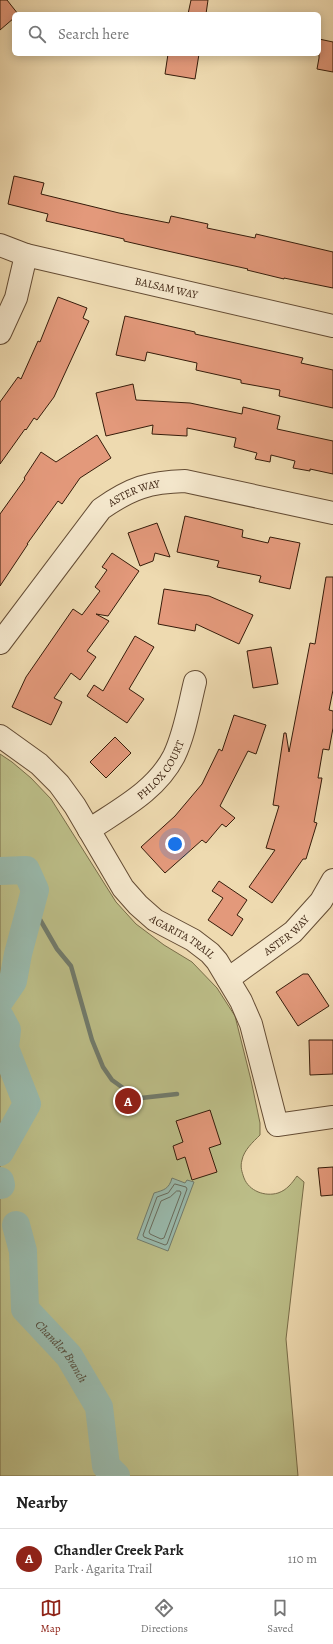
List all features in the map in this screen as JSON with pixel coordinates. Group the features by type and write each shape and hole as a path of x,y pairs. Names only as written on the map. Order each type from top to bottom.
{"street":[{"name":"BALSAM WAY","path":"0,245 26,254 333,326"},
{"path":"0,332 16,298 26,254"},
{"name":"ASTER WAY","path":"0,643 101,509 120,496 140,487 162,482 185,481 333,513"},
{"name":"PHLOX COURT","path":"89,830 141,795 163,773 174,756 181,736 195,682"},
{"name":"AGARITA TRAIL","path":"0,736 39,764 59,784 75,806 123,888 138,905 155,920 193,940 210,953 241,1001 251,1024 277,1125 333,1117"},
{"name":"ASTER WAY","path":"228,979 293,932 321,901 333,880"}],"green space":[{"path":"0,754 31,778 51,799 116,902 136,924 164,945 192,962 217,988 235,1016 260,1123 260,1135 252,1143 242,1160 241,1165 246,1183 258,1192 273,1194 287,1188 297,1176 304,1182 286,1339 298,1476 0,1476"}],"water":[{"path":"172,1178 185,1183 187,1180 194,1182 168,1251 137,1239 154,1193 166,1188"}],"building":[{"path":"0,0 7,0 16,12 12,12 12,20 0,30"},
{"path":"191,0 208,0 206,12 188,12"},
{"path":"321,39 333,42 333,72 317,69 319,56 321,56"},
{"path":"168,56 199,56 195,79 165,74"},
{"path":"14,176 44,183 41,194 119,213 169,223 171,216 208,224 207,228 255,238 256,234 333,252 333,288 284,279 46,221 48,214 8,204"},
{"path":"58,297 87,308 83,318 89,321 54,397 37,420 34,418 26,430 25,429 0,464 0,402 18,377 21,379 38,341 40,342"},
{"path":"125,316 195,332 195,334 303,358 301,363 333,370 333,408 279,396 280,390 241,383 241,380 196,370 197,363 147,352 145,361 116,355"},
{"path":"133,384 136,400 190,403 242,414 243,407 280,416 277,429 333,441 333,474 310,469 310,471 293,468 295,461 271,455 270,462 255,459 257,453 234,447 236,438 187,428 187,436 152,434 153,425 106,436 96,393"},
{"path":"97,435 111,458 80,478 62,504 58,501 27,544 0,586 0,514 25,479 24,478 41,452 56,462"},
{"path":"185,516 243,530 242,537 268,543 270,537 300,543 290,589 259,582 261,576 217,567 219,561 177,552"},
{"path":"157,523 170,557 155,553 153,561 140,566 128,533"},
{"path":"112,553 139,571 108,616 96,614 109,621 87,651 96,657 80,680 71,673 54,698 62,702 51,725 12,707 26,677 73,609 82,615 100,591 95,587 107,570 102,567"},
{"path":"326,577 333,577 333,690 329,710 333,711 333,728 329,750 323,749 318,778 322,778 314,822 317,823 306,859 303,859 272,903 249,887 275,850 266,848 279,806 273,805 284,733 286,733 289,752 310,643 315,644"},
{"path":"164,589 209,596 253,615 239,644 196,624 195,631 158,624"},
{"path":"135,636 154,647 129,689 144,699 127,723 87,696 94,685 103,691"},
{"path":"271,647 278,684 253,688 247,651"},
{"path":"234,715 266,725 256,754 248,751 220,806 235,818 226,827 222,824 206,843 202,840 165,873 141,847 175,816 202,784 219,749 222,751"},
{"path":"115,737 131,753 106,778 90,762"},
{"path":"219,881 247,900 237,915 243,919 232,936 208,920 223,898 212,891"},
{"path":"303,974 308,974 329,1006 298,1026 276,992"},
{"path":"309,1040 333,1040 333,1074 310,1075"},
{"path":"210,1110 221,1144 209,1148 217,1172 192,1180 185,1157 177,1160 173,1146 183,1142 176,1121"},
{"path":"333,1167 333,1195 321,1196 318,1168"}],"waterway":[{"name":"Chandler Branch","path":"0,871 26,870 35,890 18,954 13,981 0,1000"},
{"path":"31,904 57,949 71,966 92,1040 103,1067 112,1080 130,1093 141,1098 177,1094"},
{"name":"Chandler Branch","path":"0,1017 7,1030 5,1048 27,1104 0,1152"},
{"name":"Chandler Branch","path":"0,1181 1,1185"},
{"name":"Chandler Branch","path":"16,1225 23,1251 25,1309 69,1356 99,1407 106,1466 116,1476"}],"place":[{"name":"Chandler Creek Park","path":"128,1101"}]}
